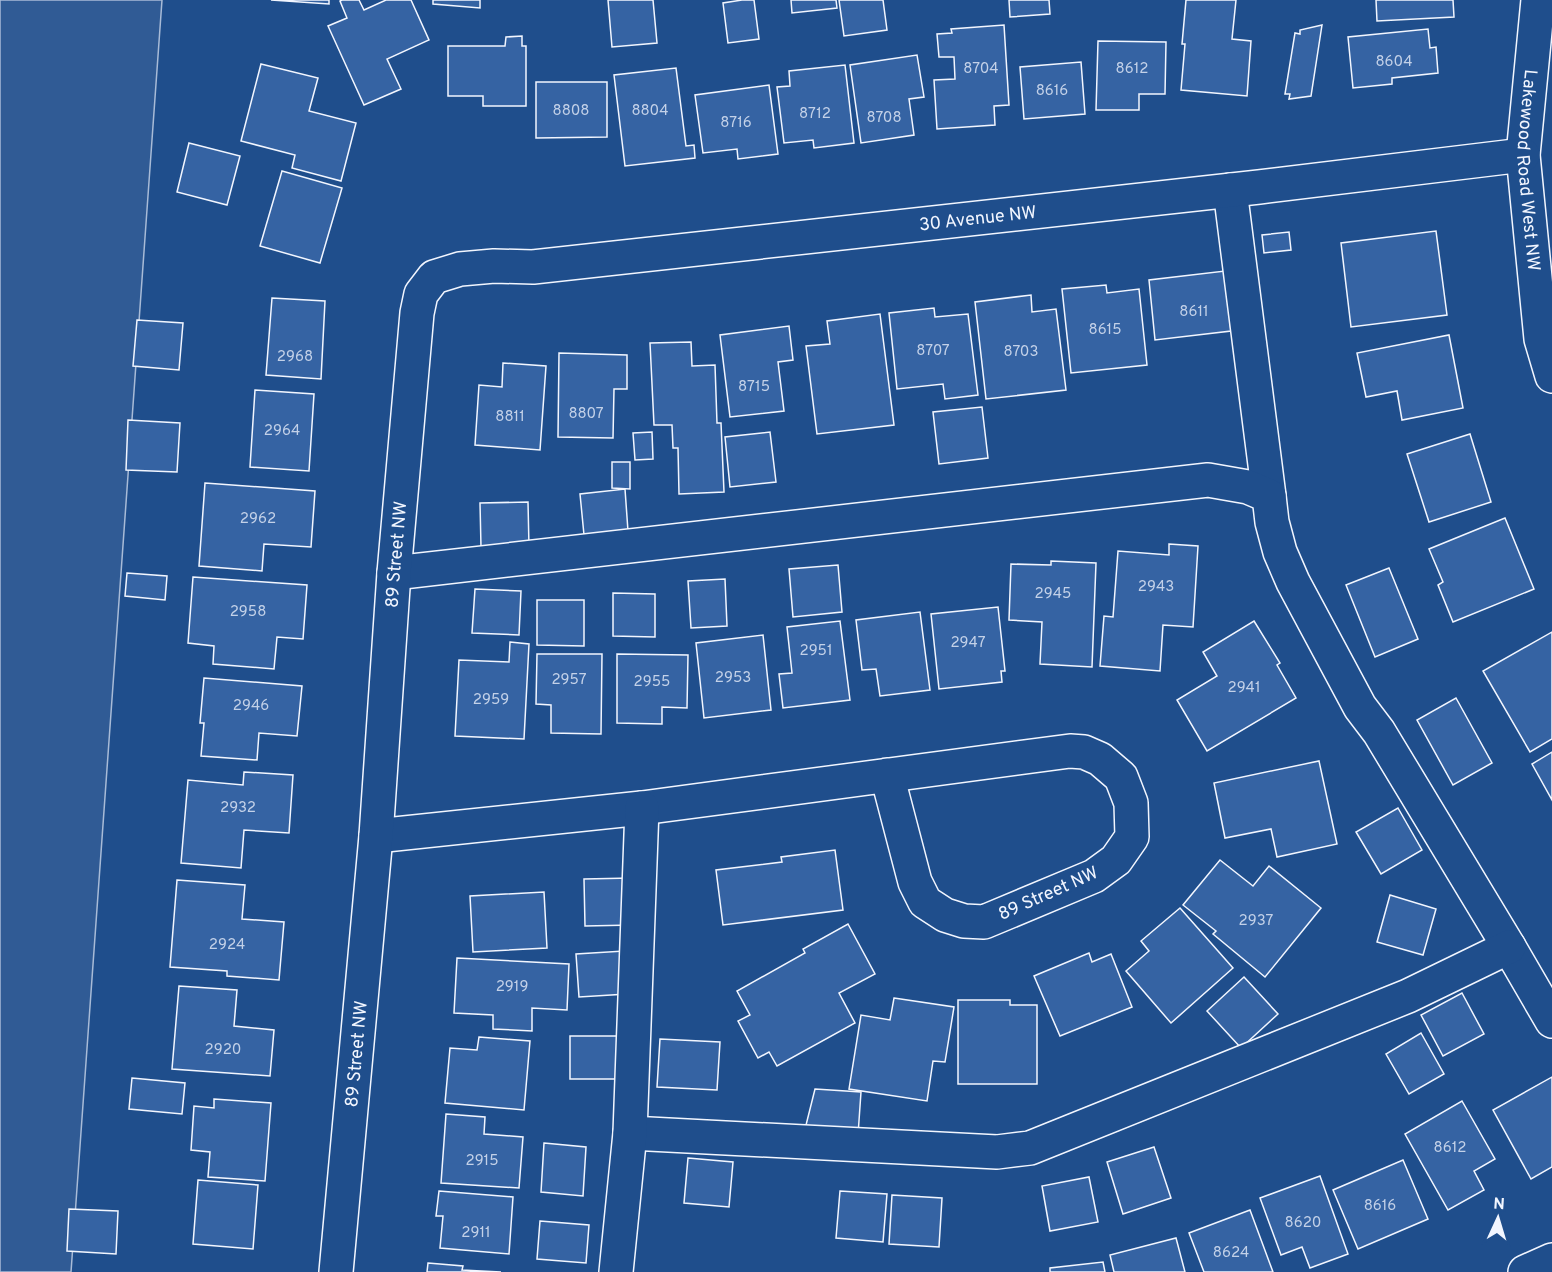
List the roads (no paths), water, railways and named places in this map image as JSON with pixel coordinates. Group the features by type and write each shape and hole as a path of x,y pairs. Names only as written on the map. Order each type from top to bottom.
{"street":[{"name":"Lakewood Road West NW","path":"1538,0 1523,155 1540,339 1552,376"},
{"name":"30 Avenue NW","path":"434,278 460,268 533,267 1230,190 1523,155"},
{"path":"1230,190 1272,522 1280,552 1360,707 1379,732 1552,1021"},
{"name":"89 Street NW","path":"336,1272 376,836 393,573 417,313 421,294 434,278"},
{"path":"393,573 1208,480 1248,487 1269,496"},
{"name":"89 Street NW","path":"376,836 642,808 887,775 1071,751 1084,752 1100,759 1121,777 1131,803 1132,837 1116,860 1094,876 984,922 964,921 945,915 925,902 915,882 887,775"},
{"path":"616,1272 630,1133 642,808"},
{"path":"630,1133 997,1152 1030,1148 1408,996 1509,947"},
{"path":"1525,1272 1552,1260"}]}
